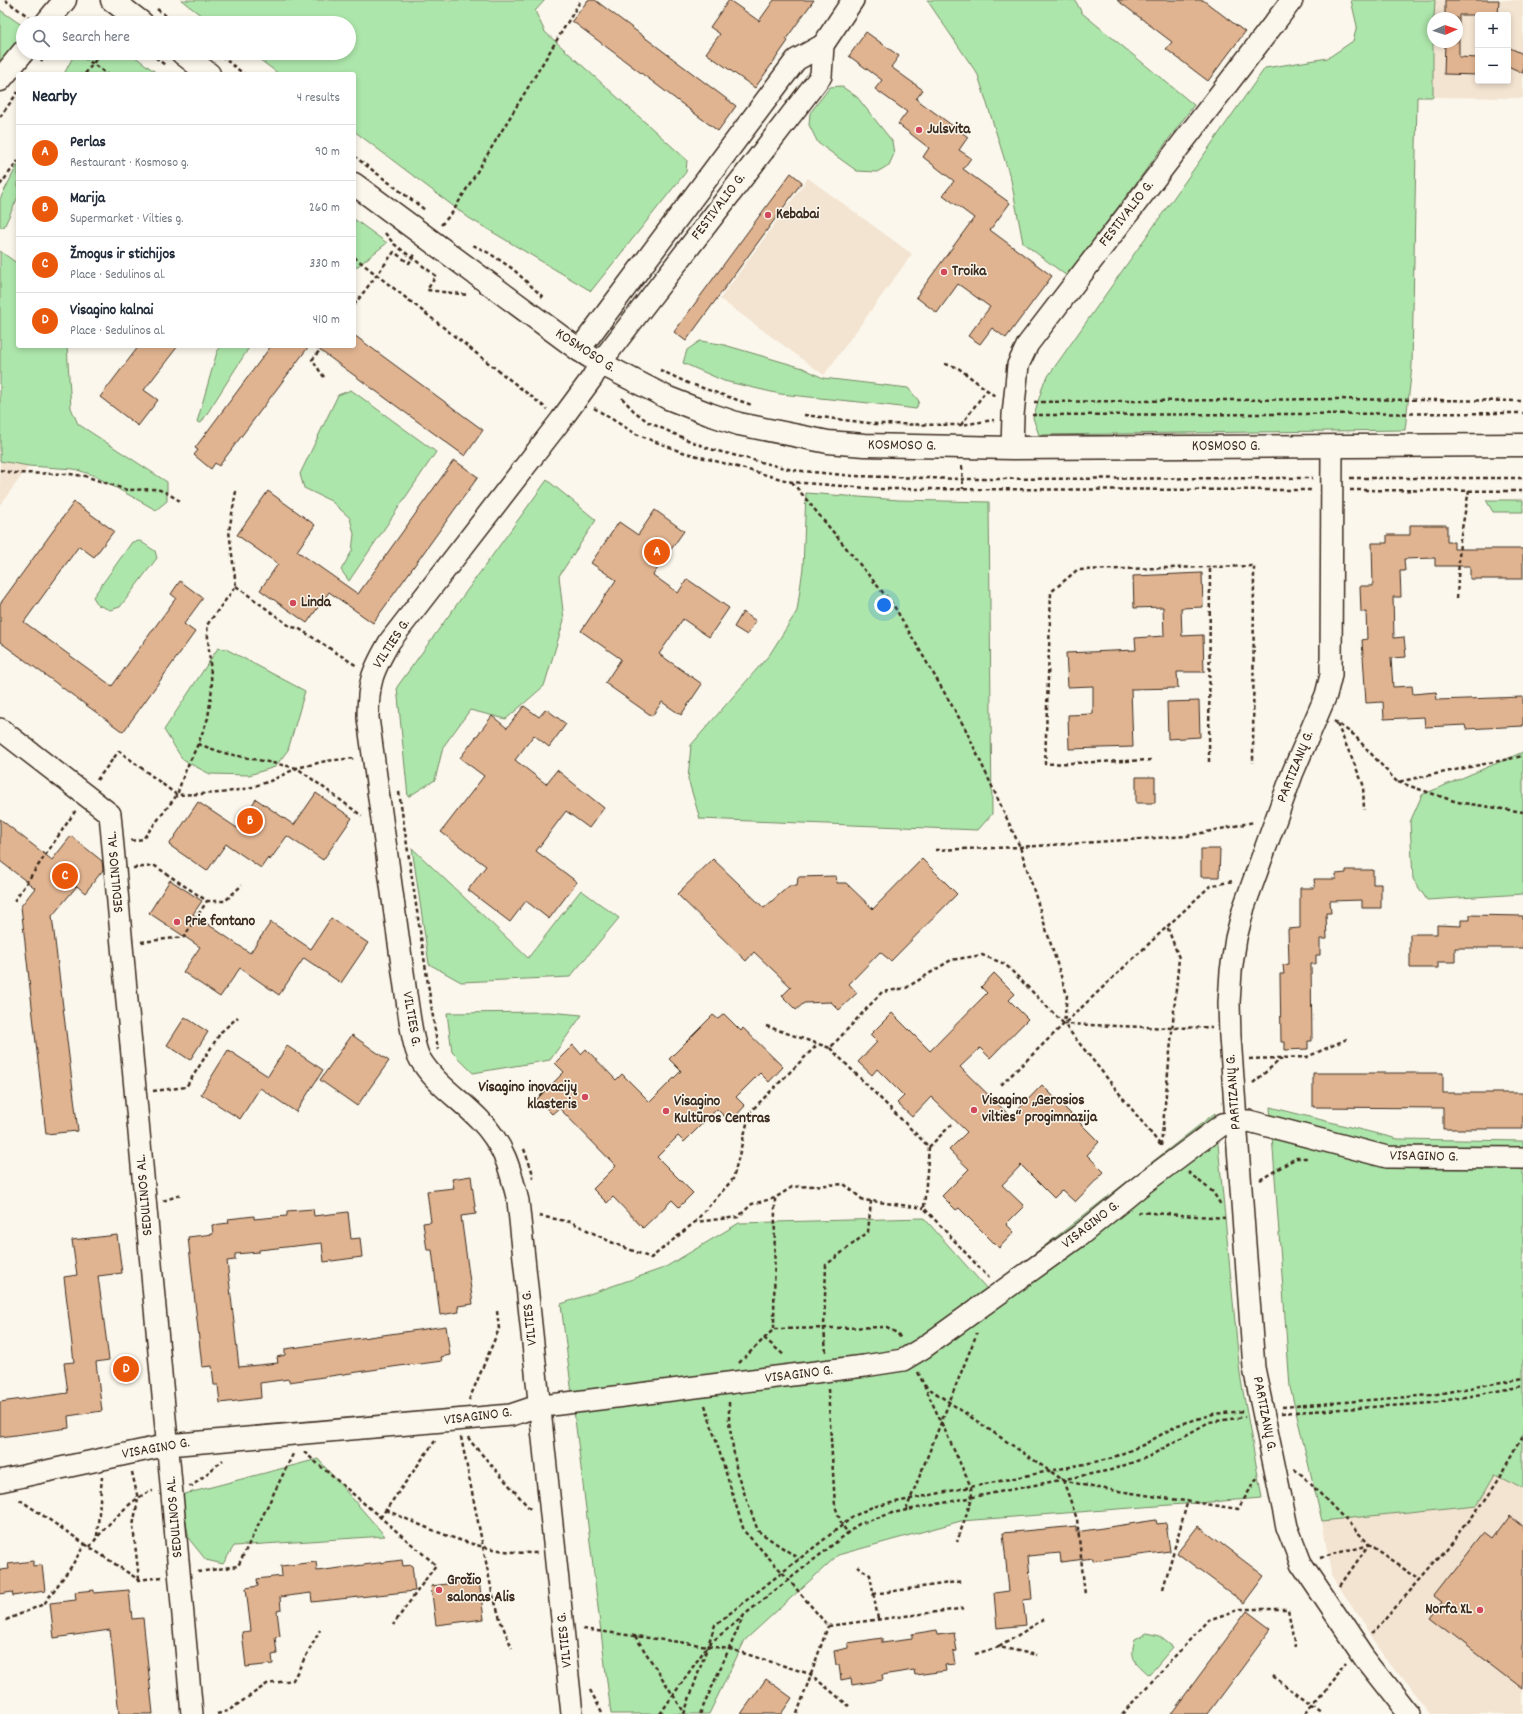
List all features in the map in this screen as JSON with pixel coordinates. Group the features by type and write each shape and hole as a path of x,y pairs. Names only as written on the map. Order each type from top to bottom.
{"main road":[{"path":"45,16 65,0"},
{"path":"112,0 147,14"},
{"path":"0,80 16,60"},
{"path":"191,60 206,72"},
{"name":"KOSMOSO G.","path":"356,185 579,350 600,363 668,398 739,424 828,442 864,445 1012,448 1523,445"}],"street":[{"name":"FESTIVALIO G.","path":"579,350 796,60 823,45 853,0"},
{"name":"FESTIVALIO G.","path":"1012,448 1010,406 1018,366 1028,344 1292,0"},
{"name":"FESTIVALIO G.","path":"600,363 821,76 823,45"},
{"name":"VILTIES G.","path":"572,1714 518,1201 510,1167 496,1140 480,1120 434,1079 419,1058 413,1037 373,756 368,718 368,694 377,663 390,641 592,378 600,363"},
{"name":"PARTIZANŲ G.","path":"1332,446 1331,675 1326,695 1293,772 1255,876 1244,907 1236,938 1229,1002 1234,1099 1254,1368 1287,1527 1301,1563 1360,1649 1409,1714"},
{"name":"SEDULINOS AL.","path":"0,729 110,814 192,1714"},
{"name":"VISAGINO G.","path":"6,1488 104,1459 168,1445 297,1440 454,1420 511,1415 539,1407 902,1360 923,1348 1079,1236 1111,1210 1167,1154 1223,1124 1236,1121 1249,1121 1270,1126 1387,1157 1523,1158"}],"path":[{"path":"5,0 31,16"},
{"path":"356,302 394,252 409,263 427,238 452,213 581,0"},
{"path":"88,60 104,72"},
{"path":"87,72 96,60"},
{"path":"225,60 241,72"},
{"path":"0,117 16,95"},
{"path":"356,158 430,214"},
{"path":"0,185 16,164"},
{"path":"436,218 449,228"},
{"path":"385,232 394,244 436,276 427,290"},
{"path":"467,241 513,269 550,303"},
{"path":"356,259 560,420"},
{"path":"321,348 312,360 324,376"},
{"path":"945,364 957,368 986,391 1010,406 1523,413"},
{"path":"656,368 691,384 758,406"},
{"path":"961,425 986,391"},
{"path":"620,395 634,411 648,422 688,440 710,449 792,470 854,476 1189,480 1523,491"},
{"path":"799,415 876,424 961,425 1000,418 1010,406 1334,399 1523,401"},
{"path":"589,414 598,403"},
{"path":"594,408 636,434 679,452 792,482 880,489 1332,484 1523,478"},
{"path":"0,470 13,473 69,474 85,476 127,490 157,490 165,492 180,501"},
{"path":"792,482 894,606 965,728 1020,848 1067,995 1064,1024"},
{"path":"1457,598 1460,540 1469,490"},
{"path":"113,844 143,839 177,795 184,774 208,718 212,688 207,624 236,586 230,531 236,491"},
{"path":"1209,762 1210,566"},
{"path":"1151,760 1045,764 1051,592 1077,570 1254,566 1252,763"},
{"path":"236,586 291,627 298,628 372,676"},
{"path":"1319,711 1354,735 1397,782 1457,802 1523,812"},
{"path":"1337,723 1363,784 1364,810"},
{"path":"198,744 224,752 297,768 384,831"},
{"path":"177,795 221,793 249,788 270,781 297,768 326,761 373,756"},
{"path":"1397,782 1523,756"},
{"path":"398,786 435,1036 439,1054"},
{"path":"935,850 1020,848 1187,836 1276,818"},
{"path":"116,869 155,866 207,901 225,902 242,885"},
{"path":"1001,1085 1210,886 1255,876"},
{"path":"122,944 184,938 207,901"},
{"path":"1167,926 1179,958 1173,1028 1167,1154"},
{"path":"830,1048 882,992 906,988 951,960 982,955 1006,964 1064,1024 1167,1154 1213,1192 1221,1205"},
{"path":"136,1093 186,1087 221,1032 238,1017"},
{"path":"1064,1024 1173,1028 1230,1027"},
{"path":"766,1026 830,1048 929,1147"},
{"path":"1232,1060 1307,1057 1347,1039"},
{"path":"692,1225 733,1180 750,1112 818,1044"},
{"path":"1234,1099 1283,1058"},
{"path":"924,1208 929,1147 951,1125"},
{"path":"523,1147 532,1171 534,1186"},
{"path":"1241,1191 1296,1158 1311,1158"},
{"path":"538,1216 572,1222 611,1242 651,1258 695,1222 738,1217 752,1204 775,1198 792,1187 844,1184 863,1200 924,1208 1001,1291"},
{"path":"537,1209 539,1224"},
{"path":"1111,1210 1243,1219"},
{"path":"380,1518 454,1420 499,1329 497,1311"},
{"path":"774,1329 887,1327 898,1334 924,1385 971,1488 972,1498 957,1542"},
{"path":"906,1510 979,1328"},
{"path":"660,1714 708,1645 859,1524 906,1510 1111,1470 1148,1457 1209,1422 1263,1411 1432,1395 1523,1378"},
{"path":"924,1385 1052,1471 1063,1480 1092,1486 1238,1509 1272,1454 1302,1475 1369,1544 1420,1578"},
{"path":"685,1713 716,1625 854,1516 872,1507 1109,1459 1143,1445 1178,1426 1214,1414 1433,1403 1523,1386"},
{"path":"699,1387 744,1531 782,1572 828,1626"},
{"path":"454,1420 471,1442 538,1518 552,1522"},
{"path":"454,1420 461,1439 496,1604 501,1622 512,1648"},
{"path":"1305,1714 1472,1517 1516,1450 1523,1436"},
{"path":"6,1488 139,1580 238,1566 297,1440 380,1518 436,1565 393,1625"},
{"path":"128,1454 138,1499 133,1526 139,1580"},
{"path":"90,1547 107,1526 148,1492 192,1486 227,1457"},
{"path":"97,1537 104,1459"},
{"path":"1063,1480 1077,1519 1085,1595"},
{"path":"1162,1589 1188,1500"},
{"path":"386,1510 452,1539 484,1548 528,1554 555,1553"},
{"path":"6,1620 44,1604 71,1567 85,1544"},
{"path":"1301,1563 1369,1544"},
{"path":"1328,1603 1369,1544"},
{"path":"857,1566 870,1576 878,1620"},
{"path":"873,1594 964,1581"},
{"path":"828,1626 968,1608"},
{"path":"1122,1714 1208,1620 1241,1609 1288,1609 1294,1647"},
{"path":"700,1714 744,1615"},
{"path":"975,1654 999,1647 1044,1619"},
{"path":"582,1624 583,1636"},
{"path":"797,1714 828,1626"},
{"path":"583,1629 730,1649 810,1674 849,1706"},
{"path":"217,1714 228,1711 267,1684 293,1680 320,1630"},
{"path":"635,1636 685,1713"},
{"path":"999,1647 1037,1655"},
{"path":"1273,1676 1323,1714"},
{"path":"590,1700 589,1687 602,1714"}],"shaded area":[{"path":"1435,0 1523,0 1523,98 1433,97 1434,48 1463,48 1463,12 1434,12"},
{"path":"808,178 912,254 824,375 720,299"},
{"path":"0,461 29,466 0,505"},
{"path":"1495,1474 1523,1488 1523,1714 1430,1714 1367,1631 1331,1573 1322,1521 1477,1505"}],"green space":[{"path":"181,0 545,0 535,11 545,32 687,160 686,172 591,291 469,218 356,133 356,72 276,72 260,60 356,60 356,16 202,16"},
{"path":"927,0 1075,0 1082,13 1194,105 1067,276 1023,243 1011,180 978,75"},
{"path":"1351,0 1435,0 1434,12 1427,12 1427,48 1433,48 1433,97 1417,97 1412,366 1405,430 1039,435 1033,418 1044,382 1265,68 1328,58 1353,41 1357,26"},
{"path":"0,10 16,21 16,43 0,63"},
{"path":"71,60 139,60 155,72 65,72"},
{"path":"841,86 857,97 892,141 894,154 889,165 877,172 857,171 818,143 809,125 810,113 830,87"},
{"path":"16,168 16,201 4,227 0,227 0,199"},
{"path":"356,220 387,243 356,267"},
{"path":"0,251 16,263 16,348 67,348 71,408 78,424 167,482 167,501 156,510 93,475 74,469 29,466 0,461"},
{"path":"700,341 721,344 803,368 823,378 908,388 919,401 916,409 780,394 724,381 683,363 687,350"},
{"path":"220,348 249,348 201,423 197,422 217,352"},
{"path":"351,390 436,452 349,581 341,570 352,551 354,534 350,518 331,501 304,488 300,474 338,395"},
{"path":"547,480 596,520 559,576 564,620 544,686 506,719 470,710 443,747 435,780 408,797 397,687"},
{"path":"806,493 899,500 989,502 992,814 978,830 700,819 688,779 691,745 770,654 797,611 803,568"},
{"path":"1486,500 1523,500 1523,512 1493,512"},
{"path":"140,541 155,551 157,558 120,607 110,610 98,605 93,597 132,542"},
{"path":"218,648 226,649 305,691 288,750 275,767 249,775 210,774 183,760 164,730"},
{"path":"1523,752 1523,894 1427,900 1413,879 1410,822 1422,795"},
{"path":"412,848 528,958 581,890 619,918 570,977 461,982 429,964"},
{"path":"549,1012 582,1015 550,1060 473,1073 452,1052 447,1013"},
{"path":"1270,1107 1398,1139 1523,1141 1523,1488 1495,1474 1477,1505 1322,1521 1290,1387"},
{"path":"1215,1113 1240,1374 1262,1498 961,1521 838,1555 745,1640 709,1714 611,1714 561,1304 664,1268 739,1223 924,1218 988,1290"},
{"path":"318,1459 385,1536 234,1546 223,1564 206,1560 189,1539 181,1495"},
{"path":"1147,1633 1159,1636 1173,1647 1149,1675 1134,1660 1133,1656 1135,1639"}],"building":[{"path":"588,0 595,0 736,106 718,131 572,21"},
{"path":"729,0 759,21 774,0 814,0 786,39 788,41 755,88 706,53 720,34 710,27"},
{"path":"1117,0 1203,0 1245,32 1208,81 1166,49 1172,42"},
{"path":"1445,0 1499,0 1498,12 1475,12 1475,15 1463,15 1463,12 1445,12"},
{"path":"866,32 899,56 891,67 923,90 916,99 968,137 959,150 971,158 963,169 1010,203 990,230 1052,276 1006,338 992,328 980,344 968,336 990,307 958,284 937,313 916,297 974,218 943,195 954,181 923,157 929,148 898,124 907,112 875,89 882,80 849,56"},
{"path":"1445,48 1459,48 1459,57 1475,58 1475,75 1444,74"},
{"path":"1511,48 1523,54 1523,73 1511,67"},
{"path":"791,173 802,182 686,341 674,332"},
{"path":"356,336 483,430 465,456 317,348 356,348"},
{"path":"137,348 176,348 144,390 158,400 138,426 100,397"},
{"path":"270,348 308,348 219,466 215,463 211,469 194,455 198,450 195,448"},
{"path":"454,460 478,477 373,623 329,592 307,623 260,590 278,564 237,535 268,491 315,525 297,551 358,594"},
{"path":"74,502 114,531 94,557 79,546 24,622 112,686 176,598 171,594 180,581 203,598 184,624 195,632 123,732 0,642 0,604"},
{"path":"655,510 684,531 653,575 678,593 687,579 729,608 709,637 683,619 659,654 702,684 681,715 662,702 652,716 605,683 621,659 581,631 616,580 591,563 619,522 638,535"},
{"path":"1410,525 1447,525 1447,542 1454,542 1454,549 1523,549 1523,579 1470,579 1470,566 1435,566 1435,558 1404,559 1405,571 1400,571 1401,597 1393,597 1394,638 1404,637 1406,657 1391,658 1393,687 1412,686 1413,694 1436,692 1437,700 1523,697 1523,726 1466,729 1465,725 1425,727 1424,717 1384,719 1383,702 1366,703 1362,640 1367,639 1366,612 1361,612 1360,586 1373,586 1372,543 1387,543 1387,535 1410,535"},
{"path":"1202,573 1203,607 1181,608 1182,636 1203,635 1204,672 1177,672 1178,688 1131,689 1133,747 1069,749 1068,715 1093,714 1093,686 1068,687 1066,653 1136,650 1135,638 1164,636 1163,607 1134,608 1133,576"},
{"path":"743,612 756,621 747,635 734,627"},
{"path":"1199,701 1200,737 1168,739 1167,702"},
{"path":"524,706 539,717 546,709 566,724 549,747 534,735 515,760 546,784 557,770 604,808 589,828 566,811 536,851 577,882 549,919 526,901 510,922 468,890 486,866 441,832 484,776 460,758 492,716 507,728"},
{"path":"1136,777 1155,777 1155,803 1136,803"},
{"path":"316,793 352,818 323,860 287,836 270,860 268,858 261,868 226,844 207,871 169,845 198,802 237,828 256,799 294,825"},
{"path":"0,819 52,860 71,836 102,861 103,870 85,893 77,886 52,916 78,1131 46,1134 21,906 35,888 0,861"},
{"path":"1201,849 1220,849 1219,877 1201,877"},
{"path":"713,859 764,908 789,886 797,886 798,877 836,876 837,883 846,883 873,909 922,859 957,894 891,961 880,952 849,984 857,993 839,1010 831,1002 804,1003 796,1010 782,996 791,987 754,952 746,961 677,894"},
{"path":"1346,870 1373,870 1373,884 1381,884 1381,908 1362,908 1362,900 1330,901 1331,913 1326,913 1327,939 1320,939 1320,955 1316,955 1316,964 1311,964 1312,1041 1308,1041 1308,1049 1285,1050 1285,1042 1281,1042 1280,974 1284,974 1283,965 1289,964 1288,929 1300,928 1300,888 1315,888 1314,879 1336,879 1336,874 1346,873"},
{"path":"170,880 202,901 193,914 250,953 271,922 311,949 331,918 368,943 341,983 304,958 279,995 240,968 220,997 183,972 200,947 149,913"},
{"path":"1470,915 1523,916 1523,948 1455,948 1455,962 1438,962 1438,968 1410,968 1410,934 1437,934 1437,925 1461,926 1461,920 1470,920"},
{"name":"Visagino „Gerosios vilties“ progimnazija","path":"994,973 1015,994 1009,1000 1028,1019 990,1058 980,1048 960,1067 1011,1117 1042,1085 1099,1142 1087,1155 1104,1172 1075,1202 1062,1190 1054,1198 1021,1165 1002,1185 1024,1206 1006,1224 1014,1232 999,1248 959,1208 956,1210 942,1196 969,1169 949,1150 967,1132 931,1097 912,1117 897,1103 904,1096 877,1069 872,1075 858,1062 877,1042 870,1035 892,1013 930,1051 987,993 981,987"},
{"path":"724,1014 741,1031 743,1028 783,1067 769,1082 760,1073 736,1097 745,1106 730,1122 717,1109 684,1142 678,1136 657,1157 693,1193 679,1207 672,1200 643,1228 613,1197 607,1203 593,1189 616,1166 559,1108 552,1114 537,1099 564,1072 555,1063 573,1045 581,1054 586,1049 616,1080 622,1074 650,1102 681,1071 669,1059 713,1015 718,1019"},
{"path":"185,1017 208,1032 190,1060 167,1045"},
{"path":"352,1035 389,1061 357,1106 320,1080"},
{"path":"287,1046 323,1070 296,1112 260,1088 240,1119 201,1094 228,1050 268,1076"},
{"path":"1313,1073 1443,1073 1443,1093 1523,1093 1523,1129 1443,1129 1443,1108 1313,1107"},
{"path":"471,1176 476,1214 461,1216 473,1304 458,1306 459,1312 440,1315 432,1250 427,1250 423,1223 431,1222 427,1191 454,1188 452,1179"},
{"path":"313,1209 314,1216 348,1212 351,1239 360,1238 362,1257 324,1262 322,1243 235,1254 235,1260 227,1261 239,1367 278,1363 277,1357 285,1355 285,1349 446,1326 450,1355 441,1357 442,1361 289,1382 289,1379 260,1383 261,1398 220,1403 218,1385 214,1385 212,1366 202,1367 188,1237 213,1234 212,1225 229,1223 228,1219 254,1216 254,1219 287,1216 287,1211"},
{"path":"117,1235 122,1273 98,1276 109,1360 96,1362 102,1411 68,1416 69,1428 0,1437 0,1402 68,1393 64,1363 74,1362 64,1277 77,1275 72,1240"},
{"name":"Norfa XL","path":"1509,1515 1523,1526 1523,1689 1430,1617 1442,1602 1434,1596 1483,1533 1491,1539"},
{"path":"1156,1520 1157,1524 1166,1523 1170,1551 1093,1561 1093,1558 1061,1562 1060,1553 1028,1556 1032,1599 1023,1600 1026,1625 997,1628 994,1593 1009,1591 1003,1533 1076,1526 1076,1532"},
{"path":"1198,1526 1264,1576 1244,1603 1177,1553"},
{"path":"402,1560 403,1566 412,1565 415,1591 312,1602 311,1593 280,1597 281,1610 277,1611 280,1636 275,1637 277,1654 272,1655 273,1664 246,1667 242,1632 251,1631 246,1588 258,1586 257,1579 282,1576 281,1566 316,1562 317,1571"},
{"path":"33,1561 33,1566 42,1565 45,1591 13,1596 12,1592 0,1594 0,1570 9,1569 8,1564"},
{"path":"479,1580 484,1619 436,1625 431,1586"},
{"path":"94,1590 94,1593 129,1590 132,1619 143,1618 153,1714 119,1714 110,1630 54,1638 50,1603 76,1600 75,1592"},
{"path":"1247,1611 1271,1629 1208,1714 1171,1714"},
{"path":"937,1630 938,1635 954,1633 957,1651 953,1652 955,1664 945,1665 946,1671 915,1675 914,1670 882,1675 883,1680 852,1685 851,1678 841,1680 839,1665 836,1665 834,1651 848,1648 848,1643 882,1638 882,1643 912,1639 912,1634"},
{"path":"766,1679 792,1698 781,1714 741,1714"}],"place":[{"name":"Julsvita","path":"919,130"},
{"name":"Kebabai","path":"768,215"},
{"name":"Troika","path":"944,272"},
{"name":"Perlas","path":"657,552"},
{"name":"Linda","path":"293,603"},
{"name":"Marija","path":"250,821"},
{"name":"Žmogus ir stichijos","path":"65,876"},
{"name":"Prie fontano","path":"177,922"},
{"name":"Visagino inovacijų klasteris","path":"585,1097"},
{"name":"Visagino „Gerosios vilties“ progimnazija","path":"974,1110"},
{"name":"Visagino Kultūros Centras","path":"666,1111"},
{"name":"Visagino kalnai","path":"126,1369"},
{"name":"Grožio salonas Alis","path":"439,1590"},
{"name":"Norfa XL","path":"1480,1610"}]}
